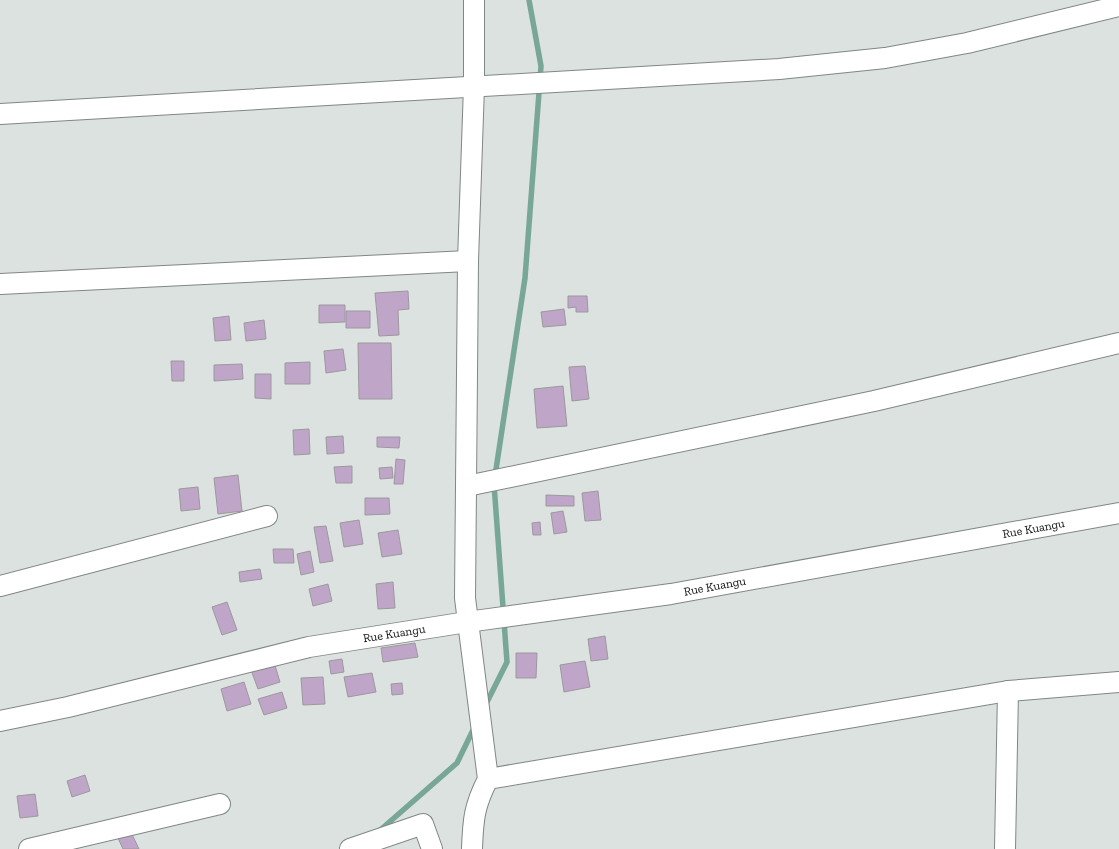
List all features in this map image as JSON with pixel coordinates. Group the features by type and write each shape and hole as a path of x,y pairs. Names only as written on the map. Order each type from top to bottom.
{"street":[{"path":"472,849 473,816 480,795 488,779 465,598 468,261 474,86 474,0"},
{"path":"0,114 779,69 885,58 966,43 1119,6"},
{"path":"0,284 468,261"},
{"path":"466,486 874,401 1119,343"},
{"name":"Rue Kuangu","path":"0,721 68,707 309,647 467,622 671,594 1119,513"},
{"path":"0,586 266,516"},
{"path":"488,779 1008,691 1119,682"},
{"path":"1005,849 1008,691"},
{"path":"29,849 220,804"},
{"path":"350,849 423,824 432,849"}],"building":[{"path":"408,291 409,309 398,310 399,335 379,336 375,293"},
{"path":"568,296 587,296 588,312 576,312 576,307 568,308"},
{"path":"319,305 345,305 345,322 319,323"},
{"path":"564,309 566,325 543,327 541,312"},
{"path":"346,311 370,311 370,328 346,328"},
{"path":"229,316 231,340 215,341 213,318"},
{"path":"264,320 266,339 246,341 244,323"},
{"path":"358,343 391,343 392,399 359,399"},
{"path":"343,349 346,370 326,373 324,351"},
{"path":"171,361 184,361 184,381 172,381"},
{"path":"310,362 310,384 285,384 285,363"},
{"path":"242,364 243,379 214,381 214,365"},
{"path":"585,366 589,399 572,401 569,367"},
{"path":"255,374 271,374 271,399 255,398"},
{"path":"563,386 567,426 537,428 534,389"},
{"path":"309,429 310,454 294,455 293,430"},
{"path":"343,436 344,453 327,454 326,437"},
{"path":"377,437 400,437 399,448 377,447"},
{"path":"396,459 405,460 403,484 394,484"},
{"path":"352,466 352,483 336,483 334,467"},
{"path":"392,467 393,478 380,479 379,468"},
{"path":"238,475 242,511 218,514 214,478"},
{"path":"198,487 200,509 181,511 179,489"},
{"path":"598,491 601,520 585,521 582,493"},
{"path":"546,495 574,496 574,506 546,506"},
{"path":"365,498 389,498 390,514 365,515"},
{"path":"563,511 567,532 554,534 551,513"},
{"path":"359,520 363,544 344,547 340,523"},
{"path":"540,522 541,535 533,535 532,523"},
{"path":"326,526 333,561 320,563 314,527"},
{"path":"398,530 402,554 382,557 378,533"},
{"path":"273,549 293,549 294,563 274,563"},
{"path":"310,551 314,572 301,575 297,554"},
{"path":"260,569 262,579 240,582 239,572"},
{"path":"393,582 395,608 378,609 376,584"},
{"path":"328,584 332,601 313,606 309,589"},
{"path":"227,602 237,630 222,635 212,607"},
{"path":"605,636 608,659 591,661 588,639"},
{"path":"415,643 418,657 383,662 381,648"},
{"path":"516,653 537,653 536,678 516,678"},
{"path":"342,659 344,672 331,674 329,661"},
{"path":"585,661 590,687 564,692 560,665"},
{"path":"274,662 280,682 258,689 251,670"},
{"path":"372,673 376,692 348,697 344,677"},
{"path":"323,677 325,704 303,705 301,678"},
{"path":"244,682 251,704 227,711 221,689"},
{"path":"402,683 403,694 392,695 391,684"},
{"path":"282,692 287,708 264,715 258,699"},
{"path":"85,775 90,791 72,797 67,781"},
{"path":"35,794 38,816 20,818 17,796"},
{"path":"130,830 139,849 123,849 117,836"}],"waterway":[{"path":"495,476 525,278 541,66 529,0"},
{"path":"485,706 507,662 494,484"},
{"path":"378,832 457,763 475,726"}]}
